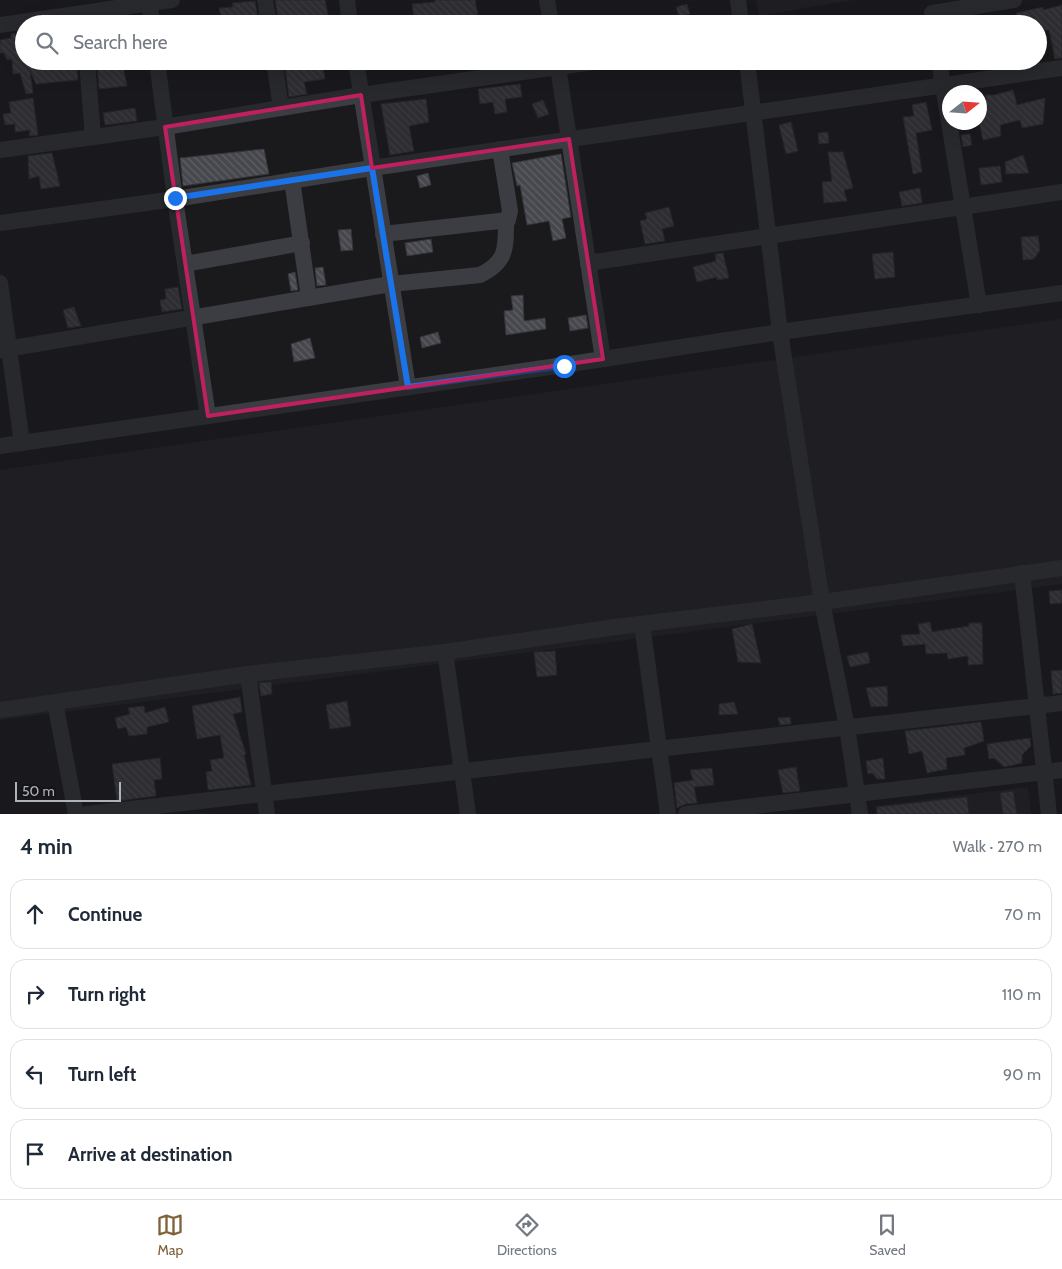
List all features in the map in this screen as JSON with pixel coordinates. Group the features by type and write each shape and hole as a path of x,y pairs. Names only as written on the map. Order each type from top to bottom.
{"street":[{"path":"95,15 149,1 172,0"},
{"path":"265,0 268,15"},
{"path":"347,0 349,15"},
{"path":"547,0 550,15"},
{"path":"738,0 740,15"},
{"path":"931,12 1014,0"},
{"path":"149,1 151,15"},
{"path":"0,25 15,24"},
{"path":"0,222 1062,68"},
{"path":"88,70 93,137"},
{"path":"158,70 175,198 208,416"},
{"path":"275,70 281,108"},
{"path":"357,70 408,387"},
{"path":"0,150 165,127 519,70"},
{"path":"558,70 603,360"},
{"path":"748,70 780,332 822,602 847,727 860,814"},
{"path":"940,70 942,85"},
{"path":"949,130 979,305"},
{"path":"4,349 391,284 480,275 492,269 506,249 506,221 510,211 500,149"},
{"path":"292,180 309,298"},
{"path":"588,264 1062,192"},
{"path":"383,234 506,221"},
{"path":"185,264 302,243"},
{"path":"0,283 4,349 22,443"},
{"path":"0,446 603,360 780,332 1062,293"},
{"path":"0,710 248,674 444,652 1062,568"},
{"path":"1022,574 1048,814"},
{"path":"642,624 668,814"},
{"path":"444,652 468,814"},
{"path":"248,674 267,814"},
{"path":"55,702 76,814"},
{"path":"87,814 1062,704"},
{"path":"686,814 1062,770"}],"highlighted area":[{"path":"361,95 372,168 569,139 603,359 208,416 165,127"}],"shaded area":[{"path":"756,0 852,0 765,15 759,15"},
{"path":"1062,319 1062,584 0,720 0,470"},
{"path":"1028,787 1031,814 876,814 875,806"}],"building":[{"path":"275,0 325,0 328,15 278,15"},
{"path":"435,0 475,0 478,15 414,15 412,4 435,2"},
{"path":"255,1 257,15 221,15 219,8 233,7 232,3"},
{"path":"687,4 690,14 678,15 676,7"},
{"path":"1062,5 1062,58 1055,59 1049,30 1047,30 1047,15 1017,15 1016,13 1043,7 1043,10"},
{"path":"15,33 15,70 77,70 78,80 36,84 30,71 33,93 26,94 20,73 13,74 12,59 7,60 4,53 0,53 0,40 11,38 11,34"},
{"path":"98,70 124,70 127,86 99,89"},
{"path":"285,70 324,70 325,79 304,82 307,94 289,97"},
{"path":"520,84 522,97 505,99 507,112 495,114 493,102 480,104 478,89"},
{"path":"1013,90 1017,105 1045,98 1043,124 1022,128 1020,120 1000,125 1001,136 983,140 981,130 987,130 987,95"},
{"path":"33,98 38,135 29,136 30,130 15,132 15,124 5,125 3,114 11,113 9,102"},
{"path":"426,99 429,122 409,126 414,151 390,155 381,104"},
{"path":"543,100 549,114 538,118 532,104"},
{"path":"926,102 932,130 916,133 922,172 913,174 903,117 914,116 912,105"},
{"path":"135,108 137,121 105,125 103,113"},
{"path":"791,122 798,151 786,154 779,125"},
{"path":"828,132 829,143 819,144 818,133"},
{"path":"970,134 972,145 963,147 961,135"},
{"path":"264,149 269,174 183,186 180,158"},
{"path":"828,152 843,152 853,188 844,190 847,201 824,203 822,182 832,181"},
{"path":"52,153 60,186 41,189 39,176 29,179 28,156"},
{"path":"561,154 571,217 562,219 566,238 553,241 549,221 527,225 520,185 517,186 512,163"},
{"path":"1023,155 1029,173 1006,174 1005,162"},
{"path":"1000,166 1002,182 981,185 979,168"},
{"path":"428,173 431,185 420,188 417,176"},
{"path":"920,188 922,203 902,206 899,192"},
{"path":"669,207 674,226 662,229 665,241 645,244 640,221 647,219 645,213"},
{"path":"351,229 353,250 341,251 338,230"},
{"path":"1038,236 1040,250 1034,259 1023,260 1021,237"},
{"path":"431,239 433,252 407,256 405,243"},
{"path":"893,252 895,277 875,279 872,254"},
{"path":"723,253 729,278 717,280 717,277 697,282 693,267 716,261 715,254"},
{"path":"323,267 326,285 317,286 315,268"},
{"path":"295,272 298,290 291,291 288,274"},
{"path":"178,287 182,309 162,312 160,300 166,299 165,289"},
{"path":"523,295 524,321 545,318 546,329 506,335 504,311 513,310 511,296"},
{"path":"74,307 81,326 68,328 63,310"},
{"path":"586,315 588,328 570,331 568,318"},
{"path":"438,332 441,343 422,348 420,337"},
{"path":"310,338 315,358 294,362 291,344"},
{"path":"1062,590 1062,603 1050,604 1049,591"},
{"path":"930,622 932,632 969,626 969,623 982,623 983,664 968,665 968,656 948,659 947,653 926,654 925,644 903,646 901,635 920,634 918,624"},
{"path":"752,624 761,663 738,662 732,629"},
{"path":"555,651 557,675 537,677 534,652"},
{"path":"868,652 870,663 850,667 847,656"},
{"path":"1062,670 1062,693 1053,694 1051,671"},
{"path":"271,682 272,694 261,696 259,683"},
{"path":"887,686 888,706 871,707 866,688"},
{"path":"240,697 242,712 233,714 246,754 244,755 251,785 208,790 206,772 212,771 210,760 224,758 220,735 197,739 192,706"},
{"path":"347,701 351,726 330,729 326,705"},
{"path":"734,702 738,714 719,715 719,704"},
{"path":"144,706 145,713 165,707 169,722 147,727 147,734 129,736 126,727 118,729 115,718 130,714 128,708"},
{"path":"790,717 791,724 780,725 778,718"},
{"path":"981,722 984,741 964,748 965,755 946,758 947,769 927,773 922,751 909,754 905,731"},
{"path":"1030,738 1031,746 1022,755 1022,763 1004,767 994,758 989,759 987,744"},
{"path":"160,758 162,779 154,780 156,796 117,801 112,764"},
{"path":"883,758 885,779 877,779 872,773 868,774 866,761"},
{"path":"796,767 800,791 783,793 778,770"},
{"path":"712,768 714,785 694,786 697,803 685,804 677,808 674,783 693,780 690,770"},
{"path":"1013,791 1017,814 1003,814 1000,793"},
{"path":"967,797 969,814 877,814 877,807"}],"route":[{"path":"175,198 372,168 408,387 564,366"}]}
